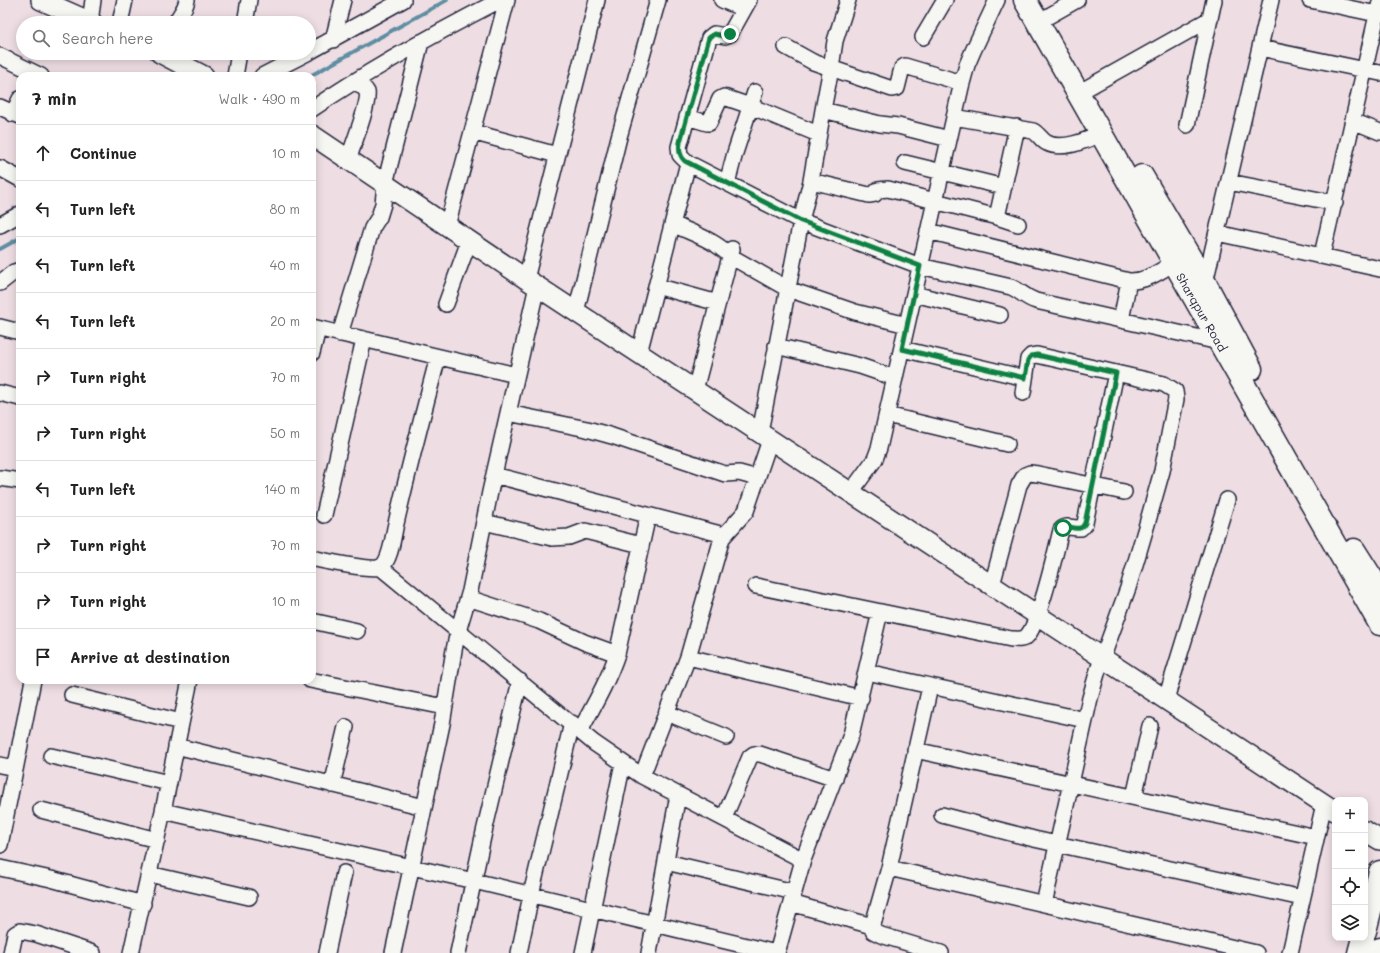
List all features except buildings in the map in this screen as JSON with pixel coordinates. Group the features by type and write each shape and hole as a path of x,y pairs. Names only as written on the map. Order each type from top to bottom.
{"main road":[{"name":"Sharqpur Road","path":"1025,0 1043,12 1084,90 1205,283 1322,500 1380,591"},
{"name":"Sharqpur Road","path":"1084,90 1101,134 1380,624"},
{"path":"1368,919 1380,872"},
{"path":"1359,953 1362,941"},
{"path":"1379,953 1380,949"}],"street":[{"path":"41,0 77,16"},
{"path":"92,16 93,0"},
{"path":"122,16 125,0"},
{"path":"179,16 183,12 187,0"},
{"path":"246,16 249,0"},
{"path":"333,40 343,0"},
{"path":"316,48 403,0"},
{"path":"316,106 421,42 500,0"},
{"path":"447,226 507,0"},
{"path":"393,953 445,707 458,631 468,598 516,375 531,282 557,155 597,0"},
{"path":"576,312 619,137 658,0"},
{"path":"722,0 747,4 730,34 725,36 714,34 709,38 679,151 682,158 688,163 801,221 920,266 1011,287 1029,299 1036,301 1219,342"},
{"path":"642,776 688,657 719,545 724,535 746,511 757,478 765,436 776,346 801,221 811,182 822,110 832,68 835,41 848,0"},
{"path":"923,38 945,0"},
{"path":"851,492 874,459 879,448 962,83 973,51 997,0"},
{"path":"1043,12 1077,0"},
{"path":"1187,125 1214,0"},
{"path":"1199,307 1271,0"},
{"path":"1310,0 1379,8 1322,255"},
{"path":"1084,90 1210,19"},
{"path":"340,334 372,228 380,214 421,42"},
{"path":"786,47 803,57 892,89 897,88 902,68 906,66 962,83"},
{"path":"1260,48 1380,73"},
{"path":"0,56 29,72"},
{"path":"177,60 197,72"},
{"path":"236,72 238,60"},
{"path":"270,72 293,60"},
{"path":"348,160 364,110 367,94 366,90 356,81"},
{"path":"687,117 708,123 722,97 752,99 818,134"},
{"path":"727,183 752,99"},
{"path":"822,110 880,124 898,126 949,140"},
{"path":"954,117 1017,127 1036,132 1043,140 1053,145 1079,143 1101,134"},
{"path":"1353,121 1380,132"},
{"path":"997,217 1017,127"},
{"path":"472,132 557,155"},
{"path":"316,139 576,312 1329,807 1316,837 1290,953"},
{"path":"639,353 688,163"},
{"path":"905,163 1004,187"},
{"path":"0,168 16,177"},
{"path":"811,182 869,195 874,194 878,190 888,190 997,217 1018,224"},
{"path":"1228,182 1334,203"},
{"path":"0,225 16,216"},
{"path":"672,224 731,252 788,289 862,314 907,325"},
{"path":"928,231 1129,281 1140,281 1145,279 1174,263"},
{"path":"1217,233 1380,269"},
{"path":"446,304 469,241"},
{"path":"695,390 731,252"},
{"path":"0,283 16,271"},
{"path":"1121,320 1129,281"},
{"path":"656,286 718,303"},
{"path":"914,294 1000,315"},
{"path":"0,327 16,331"},
{"path":"316,328 516,375"},
{"path":"316,509 327,518 364,340"},
{"path":"776,346 860,366 895,378"},
{"path":"902,349 1025,378"},
{"path":"1023,393 1028,360 1031,356 1037,355 1164,384 1174,391 1176,399 1162,471 1147,524 1128,588 1096,677 1070,783 1044,904"},
{"path":"316,559 347,565 374,568 380,567 386,562 391,548 406,480 438,357"},
{"path":"756,586 1011,638 1018,639 1026,637 1038,615 1061,530 1065,527 1080,529 1083,527 1087,517 1116,373"},
{"path":"0,393 16,397"},
{"path":"508,413 600,432 725,474 739,473 757,478"},
{"path":"887,415 1007,444"},
{"path":"992,585 1019,485 1023,476 1033,473 1124,492"},
{"path":"494,475 724,535"},
{"path":"1,481 16,480"},
{"path":"1166,699 1227,500"},
{"path":"519,953 531,895 576,727 600,693 617,654 648,515"},
{"path":"484,522 552,538 569,537 585,531 641,545"},
{"path":"380,567 594,743 642,776 803,860"},
{"path":"468,598 539,621 584,642 617,654"},
{"path":"163,811 474,881 776,953 803,860 852,735 880,612"},
{"path":"316,622 357,631"},
{"path":"688,657 861,698"},
{"path":"867,672 1085,720"},
{"path":"316,681 445,707"},
{"path":"458,953 484,832 520,681"},
{"path":"0,845 32,684"},
{"path":"131,953 157,840 189,684"},
{"path":"930,687 889,868 872,926 873,931 881,935 939,953"},
{"path":"72,695 181,722"},
{"path":"667,713 726,736"},
{"path":"1134,797 1150,726"},
{"path":"332,785 346,727"},
{"path":"176,746 424,807"},
{"path":"916,750 1316,837"},
{"path":"724,818 750,757 754,754 760,754 835,779"},
{"path":"51,756 169,783"},
{"path":"584,953 623,763"},
{"path":"0,765 15,768"},
{"path":"649,953 678,795"},
{"path":"41,810 157,840"},
{"path":"942,815 1057,844 1302,898"},
{"path":"1368,833 1380,840"},
{"path":"666,862 792,898 872,926"},
{"path":"0,868 51,879 142,904"},
{"path":"889,868 1256,953"},
{"path":"327,953 344,873"},
{"path":"149,874 249,897"},
{"path":"11,953 15,934 20,931 49,938 93,953"}],"waterway":[{"path":"316,73 447,0"},
{"path":"0,249 16,240"}],"route":[{"path":"730,34 725,36 714,34 709,38 680,142 680,155 685,161 801,221 920,266 902,349 1025,378 1029,357 1037,355 1116,373 1094,486 1085,523 1080,529 1063,528"}]}
